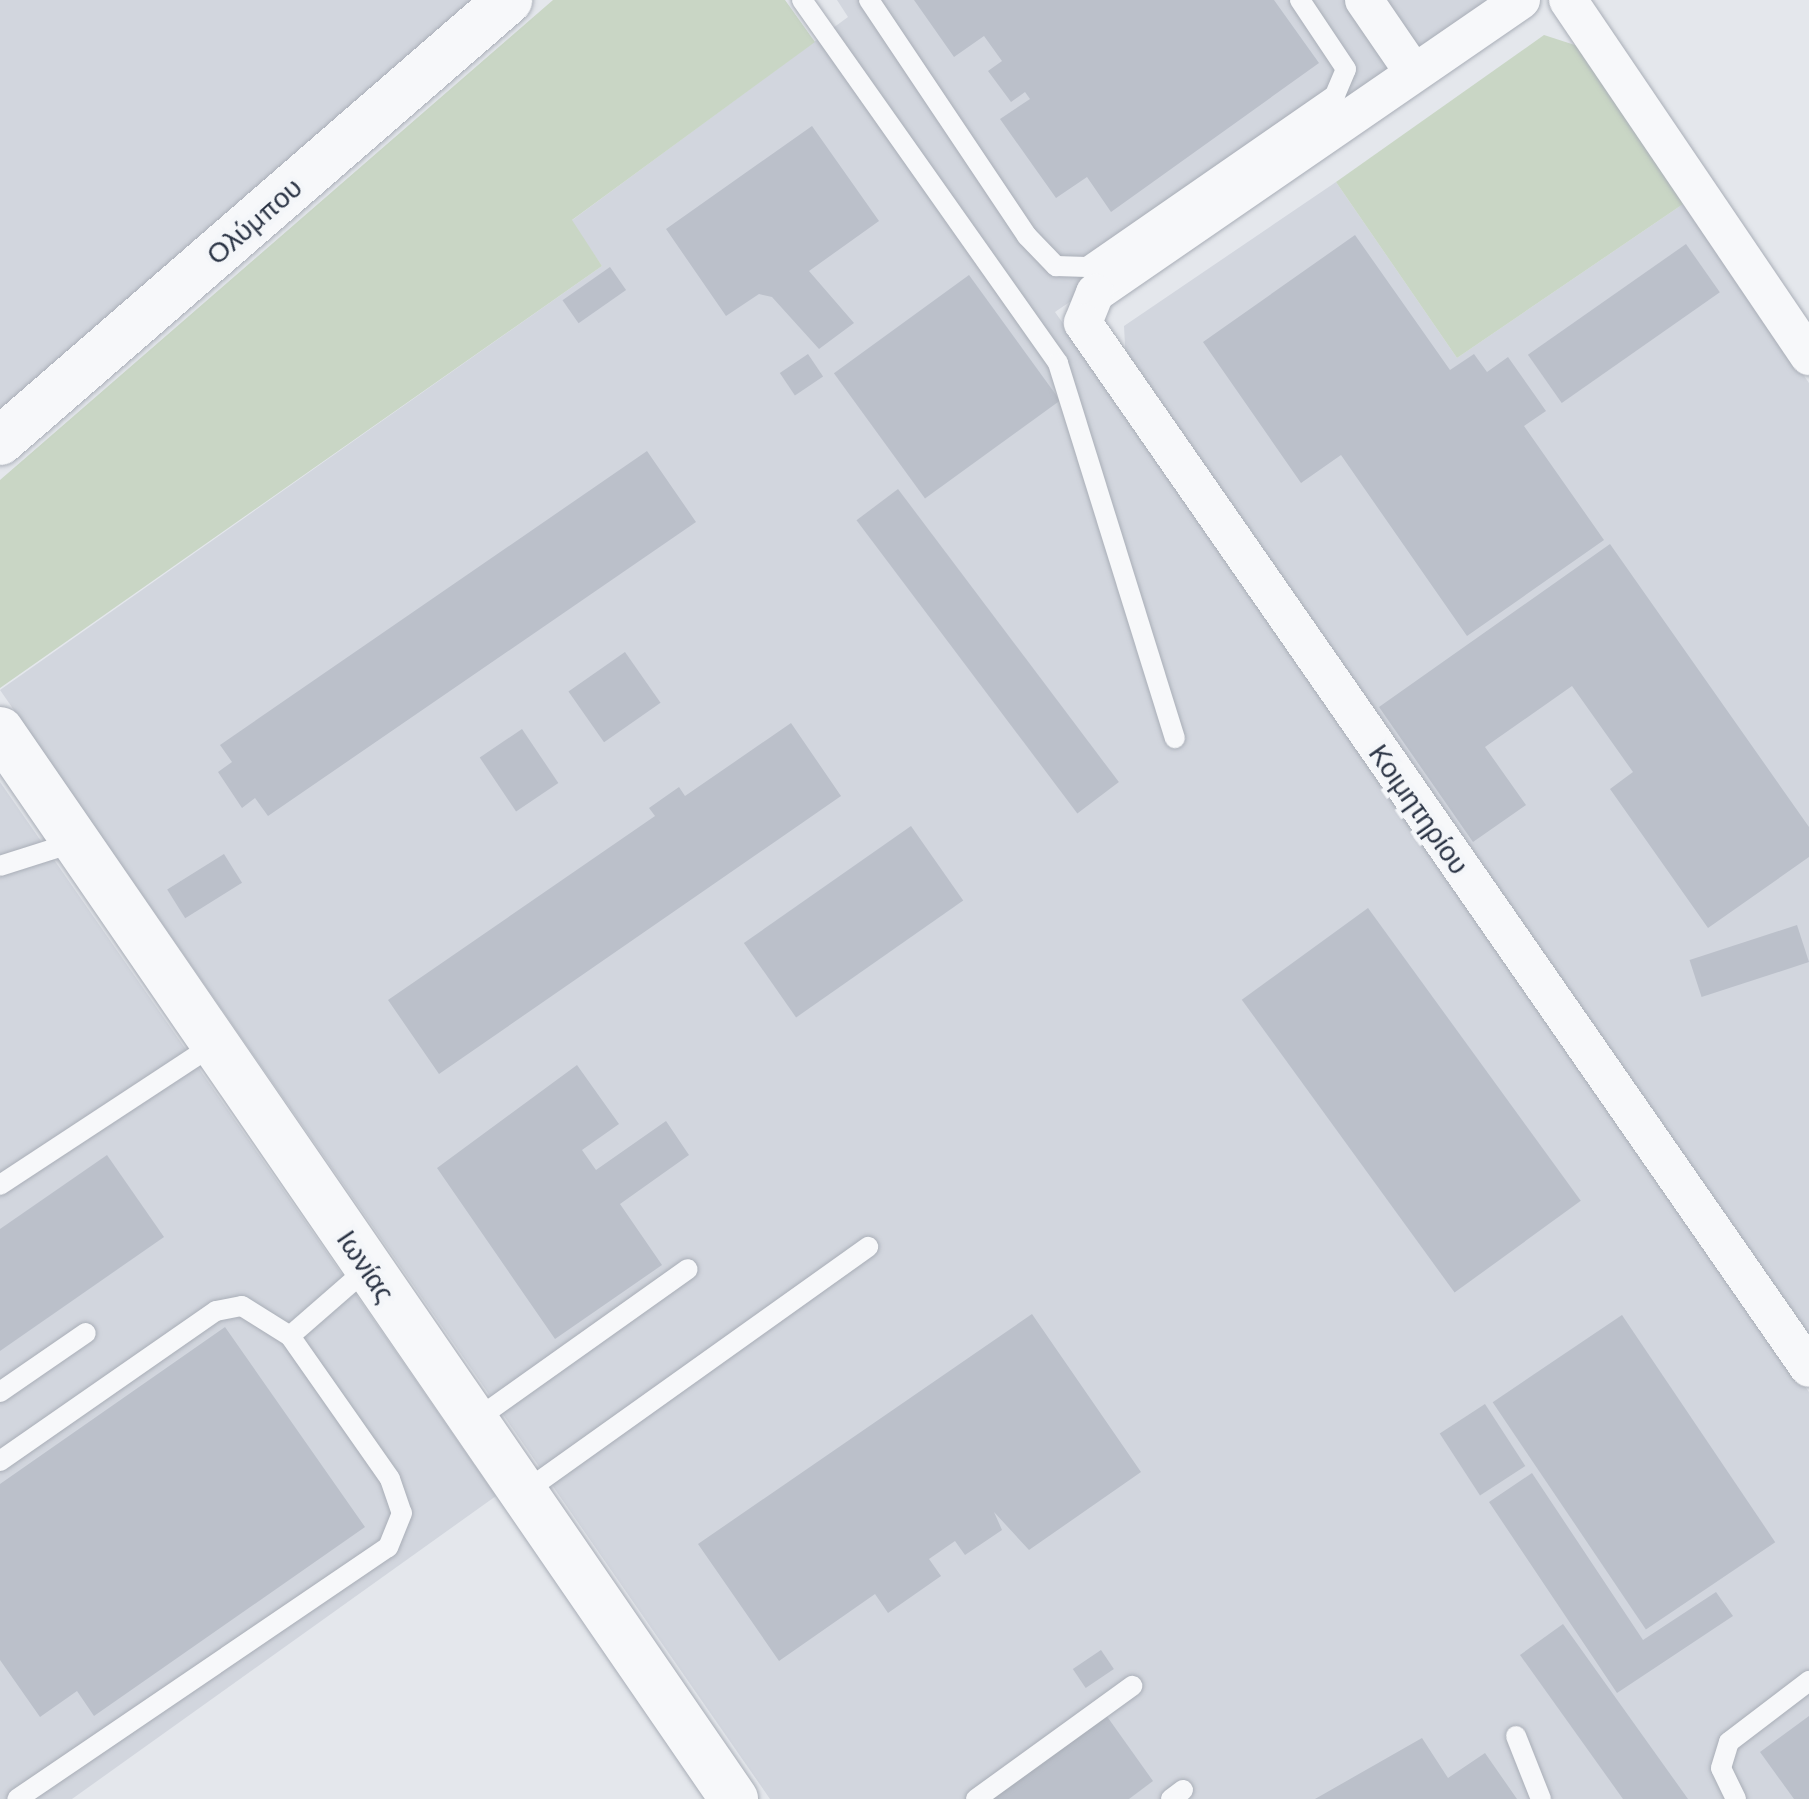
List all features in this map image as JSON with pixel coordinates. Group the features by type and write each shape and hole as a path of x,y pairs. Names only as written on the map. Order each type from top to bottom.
{"street":[{"name":"Ολύμπου","path":"0,441 508,0"},
{"path":"1364,0 1414,73 1521,0"},
{"path":"1568,0 1809,356"},
{"name":"Κοιμητηρίου","path":"1414,73 1087,301 1087,333 1809,1368"},
{"name":"Ιωνίας","path":"0,731 734,1799"}],"lane":[{"path":"802,0 1058,363 1175,738"},
{"path":"869,0 1027,236 1056,266 1087,267 1336,94 1346,69 1300,0"},
{"path":"0,866 77,841"},
{"path":"0,1185 215,1044"},
{"path":"522,1494 868,1247"},
{"path":"290,1336 368,1268"},
{"path":"473,1422 688,1269"},
{"path":"0,1460 216,1311 242,1306 290,1336 390,1479 402,1513 388,1547 17,1799"},
{"path":"0,1392 86,1333"},
{"path":"1736,1799 1722,1768 1729,1742 1809,1681"},
{"path":"976,1799 1132,1686"},
{"path":"1516,1736 1542,1799"}],"shaded area":[{"path":"0,0 491,0 0,430"},
{"path":"837,0 1510,0 1055,312 1809,1392 1809,1799 770,1799 0,690 602,266 571,221 848,17"},
{"path":"1336,182 1457,358 1686,202 1809,383 1809,1357 1126,364 1124,326"},
{"path":"0,782 496,1496 72,1799 0,1799"}],"green space":[{"path":"553,0 785,0 815,42 572,220 602,266 0,688 0,480"},
{"path":"1544,35 1584,48 1686,202 1457,358 1336,182"}],"building":[{"path":"914,0 1274,0 1319,63 1111,212 1087,177 1056,198 1000,119 1030,99 1025,92 1011,102 988,71 1002,61 984,36 954,57"},
{"path":"812,126 879,221 809,271 854,323 819,349 772,297 759,294 726,316 666,229"},
{"path":"1355,235 1450,370 1474,354 1487,372 1508,357 1546,411 1524,426 1604,540 1467,636 1341,455 1301,483 1203,342"},
{"path":"1686,244 1720,292 1562,403 1528,355"},
{"path":"610,267 626,290 579,323 562,300"},
{"path":"969,275 1060,400 925,499 834,373"},
{"path":"808,354 823,376 795,395 780,373"},
{"path":"647,451 696,522 268,816 255,798 242,808 218,772 232,762 220,745"},
{"path":"898,489 1119,782 1077,813 856,520"},
{"path":"1610,544 1809,827 1809,857 1708,928 1610,789 1633,772 1572,686 1485,747 1526,805 1473,842 1379,707"},
{"path":"625,652 661,703 604,742 568,692"},
{"path":"791,723 841,796 439,1074 388,1000 655,816 649,808 679,787 685,796"},
{"path":"522,729 558,783 516,811 480,758"},
{"path":"911,826 963,901 796,1018 744,943"},
{"path":"224,854 242,883 185,918 167,890"},
{"path":"1368,908 1581,1201 1455,1293 1242,1000"},
{"path":"1797,925 1809,962 1702,997 1690,960"},
{"path":"577,1065 619,1124 582,1150 596,1170 666,1121 689,1155 620,1204 662,1265 555,1339 437,1168"},
{"path":"107,1155 164,1237 0,1351 0,1229"},
{"path":"1032,1314 1141,1472 1029,1550 994,1512 1002,1530 965,1555 955,1541 929,1559 941,1576 888,1613 875,1594 779,1661 698,1544"},
{"path":"1622,1315 1775,1542 1646,1629 1493,1402"},
{"path":"225,1327 365,1527 94,1716 77,1691 40,1717 0,1660 0,1484"},
{"path":"1485,1404 1525,1466 1480,1495 1440,1433"},
{"path":"1532,1473 1643,1640 1716,1592 1733,1616 1617,1693 1489,1502"},
{"path":"1563,1624 1688,1799 1623,1799 1520,1655"},
{"path":"1101,1650 1114,1669 1086,1688 1073,1669"},
{"path":"1106,1715 1153,1781 1129,1799 989,1799"},
{"path":"1809,1716 1809,1799 1794,1799 1760,1752"},
{"path":"1422,1738 1448,1778 1485,1753 1517,1799 1315,1799"}]}
